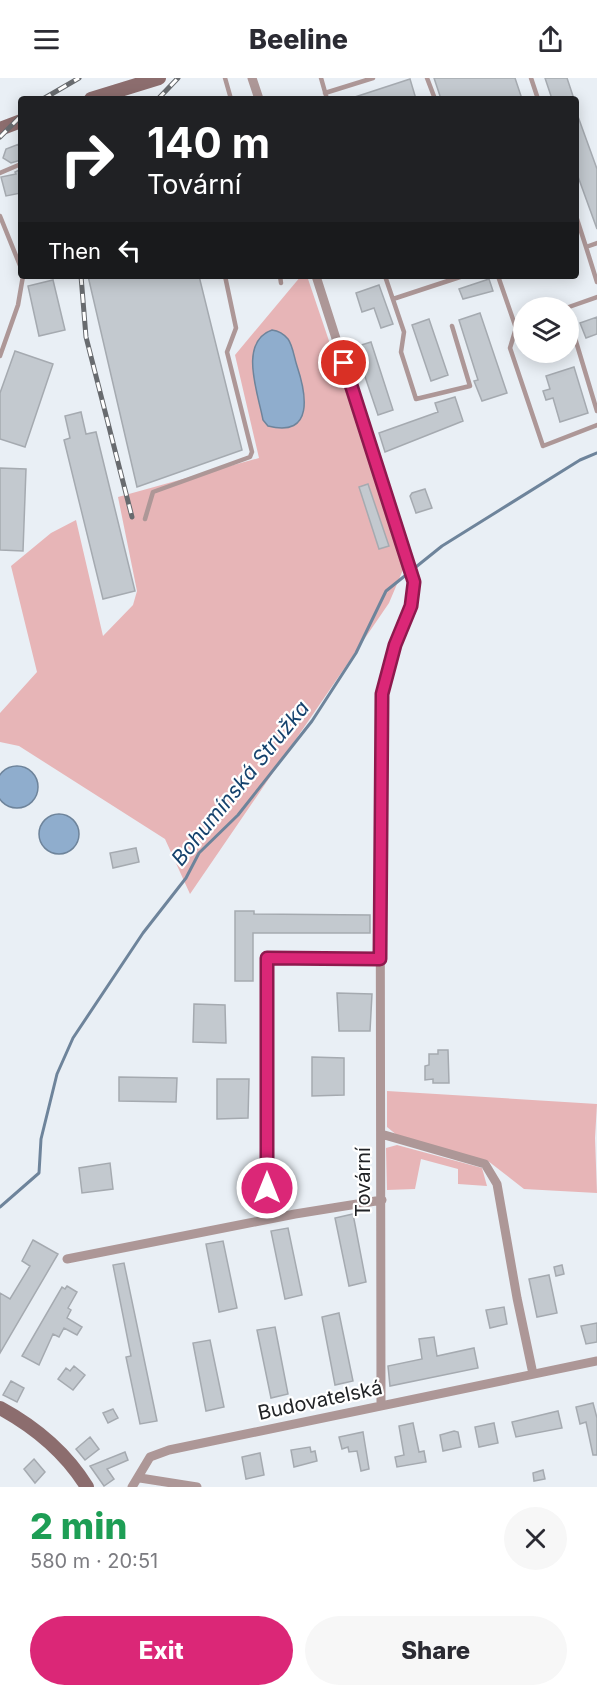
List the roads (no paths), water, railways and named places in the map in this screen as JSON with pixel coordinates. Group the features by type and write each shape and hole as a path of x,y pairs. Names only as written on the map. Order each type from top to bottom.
{"main road":[{"path":"111,96 131,93 159,78"},
{"path":"0,129 18,122"},
{"path":"0,1408 58,1450 87,1487"}],"street":[{"path":"252,78 258,96"},
{"name":"Tovární","path":"317,279 414,582 411,606 395,645 382,694 381,1405"},
{"path":"266,1219 267,958 380,959"},
{"path":"381,1134 485,1164 490,1169 497,1184 533,1374"},
{"path":"67,1259 266,1219 382,1200"},
{"name":"Budovatelská","path":"132,1487 140,1478 150,1457 169,1450 597,1361"},
{"path":"140,1478 197,1487"}],"lane":[{"path":"225,78 230,96"},
{"path":"321,78 326,96 373,78"},
{"path":"427,78 434,96"},
{"path":"531,78 537,96"},
{"path":"0,173 18,165"},
{"path":"0,216 18,261"},
{"path":"579,225 597,282"},
{"path":"579,237 583,236"},
{"path":"586,247 597,243"},
{"path":"0,356 18,305 22,279"},
{"path":"145,519 153,492 250,457 252,452 227,352 236,328 226,279"},
{"path":"281,279 282,283"},
{"path":"386,279 404,332 401,352 416,399 470,386 452,326"},
{"path":"393,299 454,279"},
{"path":"499,279 513,319"},
{"path":"579,303 597,297"},
{"path":"513,338 510,348 513,357"},
{"path":"579,351 597,411"},
{"path":"515,363 543,446 597,425"}],"water":[{"path":"272,330 283,334 290,342 303,388 304,411 300,419 294,425 283,428 268,426 263,420 253,369 256,345 262,336"},
{"path":"17,766 32,772 38,787 32,802 17,808 2,802 -1,797 -1,777 2,772"},
{"path":"59,814 67,815 73,820 78,826 78,842 73,848 67,853 59,854 51,853 45,848 40,842 39,834 40,826 45,820 51,815"}],"waterway":[{"name":"Bohumínská Stružka","path":"0,1207 39,1173 41,1139 57,1074 73,1038 143,933 186,878 199,853 238,815 312,721 356,653 386,591 442,546 580,460 597,453"}],"railway":[{"path":"48,96 79,78"},
{"path":"161,96 178,78"},
{"path":"0,137 18,119"},
{"path":"81,279 86,337 132,517"}]}
